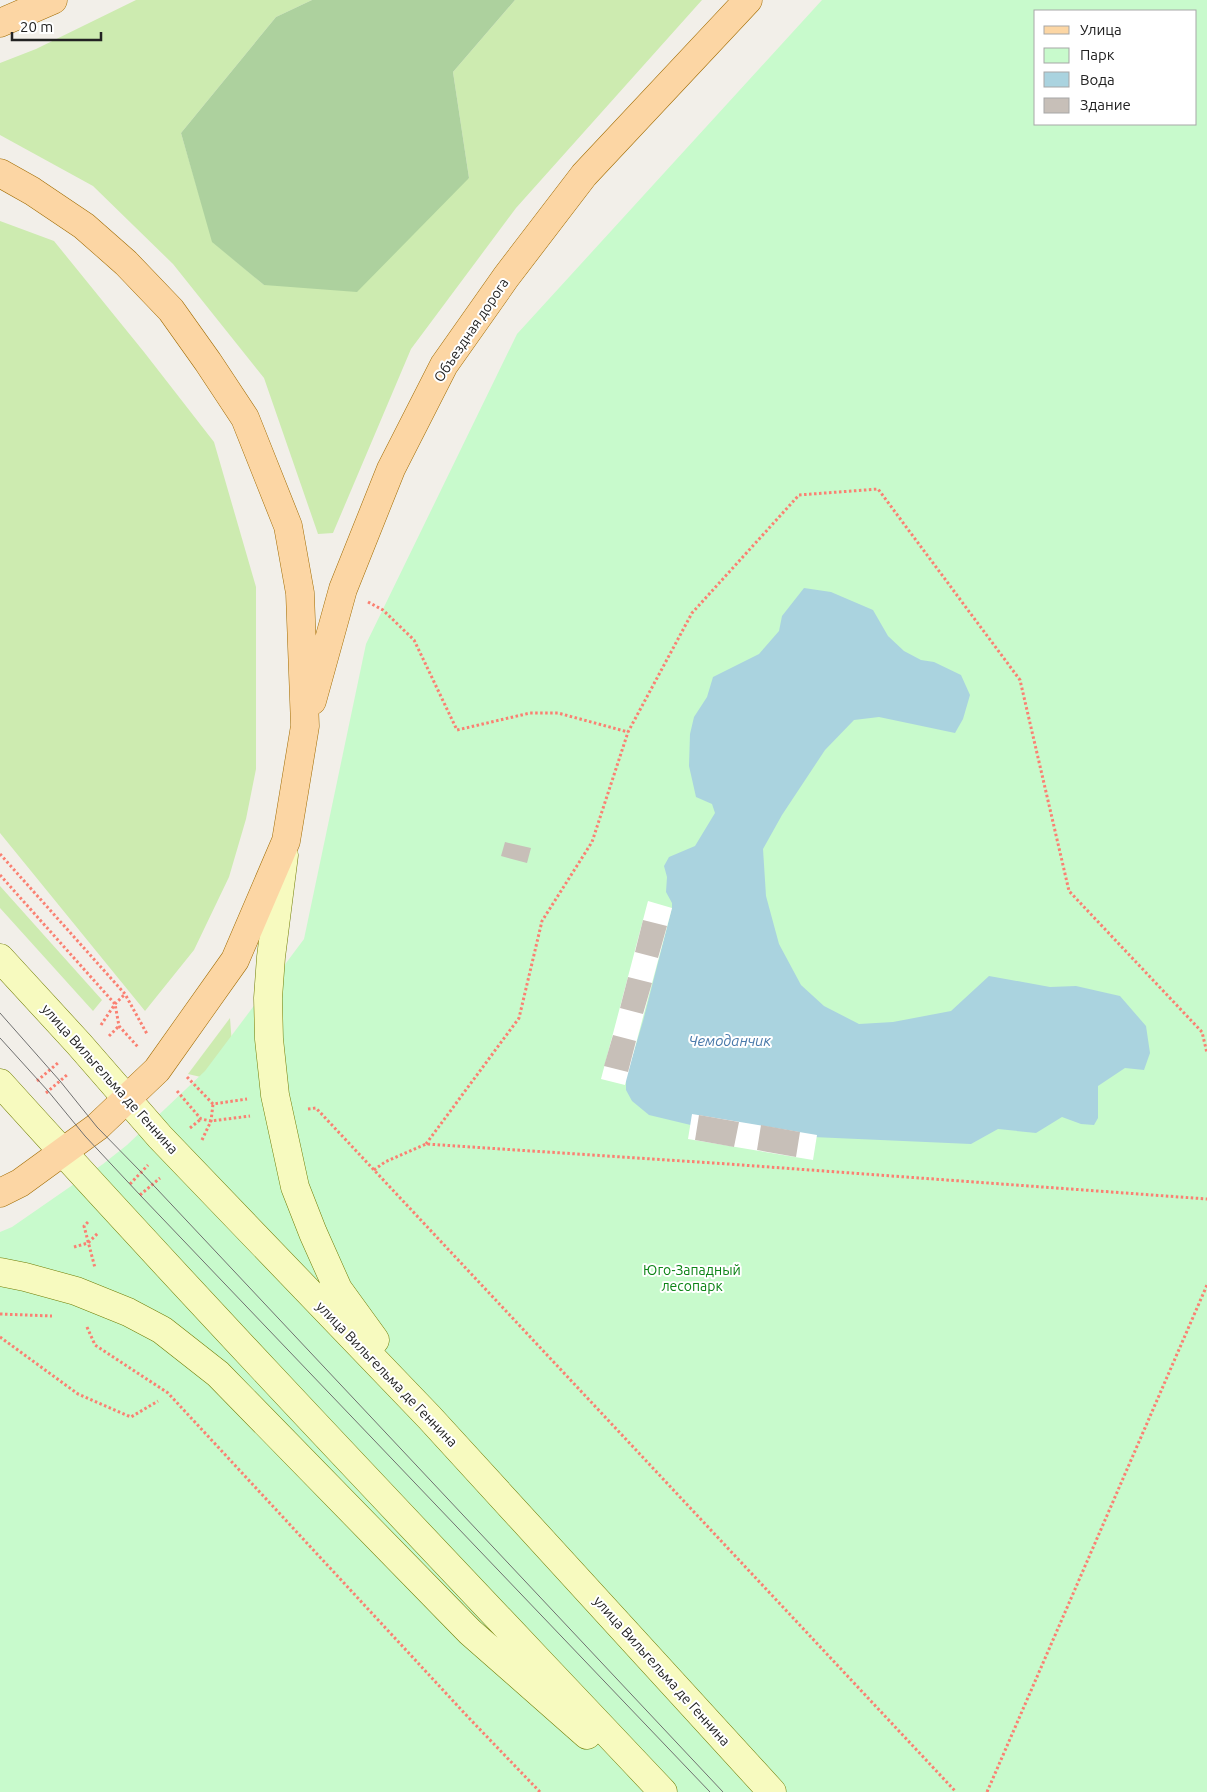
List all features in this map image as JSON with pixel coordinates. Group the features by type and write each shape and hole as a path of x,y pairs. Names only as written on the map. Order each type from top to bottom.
{"main road":[{"path":"0,23 53,0"},
{"name":"Объездная дорога","path":"305,726 343,589 391,469 444,365 506,277 584,176 748,0"},
{"path":"0,173 32,191 84,226 126,264 171,310 245,418 288,526 300,593 305,726 286,841 271,956 268,998 269,1039 276,1104 295,1187 338,1289 395,1366 429,1417"},
{"path":"0,1193 20,1183 97,1127 163,1063 235,960 286,841"},
{"name":"улица Вильгельма де Геннина","path":"0,958 90,1056 126,1099 429,1417 772,1792"},
{"path":"0,1083 363,1475 663,1792"},
{"path":"0,1272 76,1291 128,1312 162,1330 218,1374 470,1632 652,1792"}],"path":[{"path":"426,1144 520,1018 542,920 592,842 628,732 692,612 799,495 878,490 1020,680 1070,891 1202,1032 1207,1053"},
{"path":"343,589 382,610 414,640 456,730 530,713 558,713 628,732"},
{"path":"0,854 125,994 182,1096 201,1119 210,1121 276,1104"},
{"path":"0,875 115,1004 119,1026 213,1104 276,1104 316,1108 956,1792"},
{"path":"26,1112 90,1056 119,1026"},
{"path":"74,1247 88,1243 203,1139 210,1121 213,1104"},
{"path":"374,1170 385,1162 426,1144 1207,1199"},
{"path":"987,1792 1207,1285"},
{"path":"0,1314 60,1317"},
{"path":"87,1327 95,1345 168,1392 468,1717 540,1792"},
{"path":"0,1338 78,1394 131,1417 158,1401"}],"green space":[{"path":"136,0 312,0 276,17 181,133 213,242 264,285 469,178 453,72 515,0 702,0 516,208 411,349 333,533 318,534 264,378 173,264 93,186 0,135 0,63 36,49"},
{"path":"312,0 515,0 453,72 469,178 357,292 264,285 212,242 181,133 276,17"},
{"name":"Юго-Западный лесопарк","path":"822,0 1207,0 1207,1792 0,1792 0,1232 12,1227 103,1164 127,1145 205,1071 304,939 366,644 517,334"},
{"path":"0,221 54,241 214,442 256,587 256,769 246,819 229,877 194,950 145,1011 0,833"},
{"path":"0,886 102,1000 93,1011 0,908"},
{"path":"230,1018 235,1085 188,1074"}],"water":[{"name":"Чемоданчик","path":"804,588 831,592 873,610 888,636 904,651 921,660 934,662 961,675 970,695 963,719 955,733 879,717 854,720 825,750 782,815 763,849 766,896 779,944 801,985 824,1006 859,1024 893,1022 951,1011 989,976 1050,987 1076,986 1120,996 1146,1026 1150,1053 1144,1070 1125,1068 1098,1086 1098,1118 1094,1125 1081,1124 1062,1117 1036,1133 998,1129 971,1144 724,1133 649,1115 632,1101 626,1090 626,1078 643,1021 672,908 672,903 666,892 667,877 664,866 669,857 695,846 715,813 712,804 696,797 689,766 690,734 694,717 707,697 713,677 759,654 779,631 782,616"}],"pier":[{"path":"648,901 672,908 625,1085 601,1079"},
{"path":"692,1114 817,1135 813,1160 688,1139"}],"building":[{"path":"505,842 531,848 527,863 501,856"},
{"path":"643,920 667,926 658,958 635,952"},
{"path":"628,977 652,983 643,1014 620,1008"},
{"path":"613,1035 636,1041 628,1072 604,1066"},
{"path":"699,1115 739,1122 734,1147 695,1140"},
{"path":"761,1125 800,1132 796,1157 757,1150"}],"tram line":[{"path":"0,1013 60,1081 97,1127 723,1792"},
{"path":"0,1038 48,1091 85,1136 140,1195 710,1792"}]}
